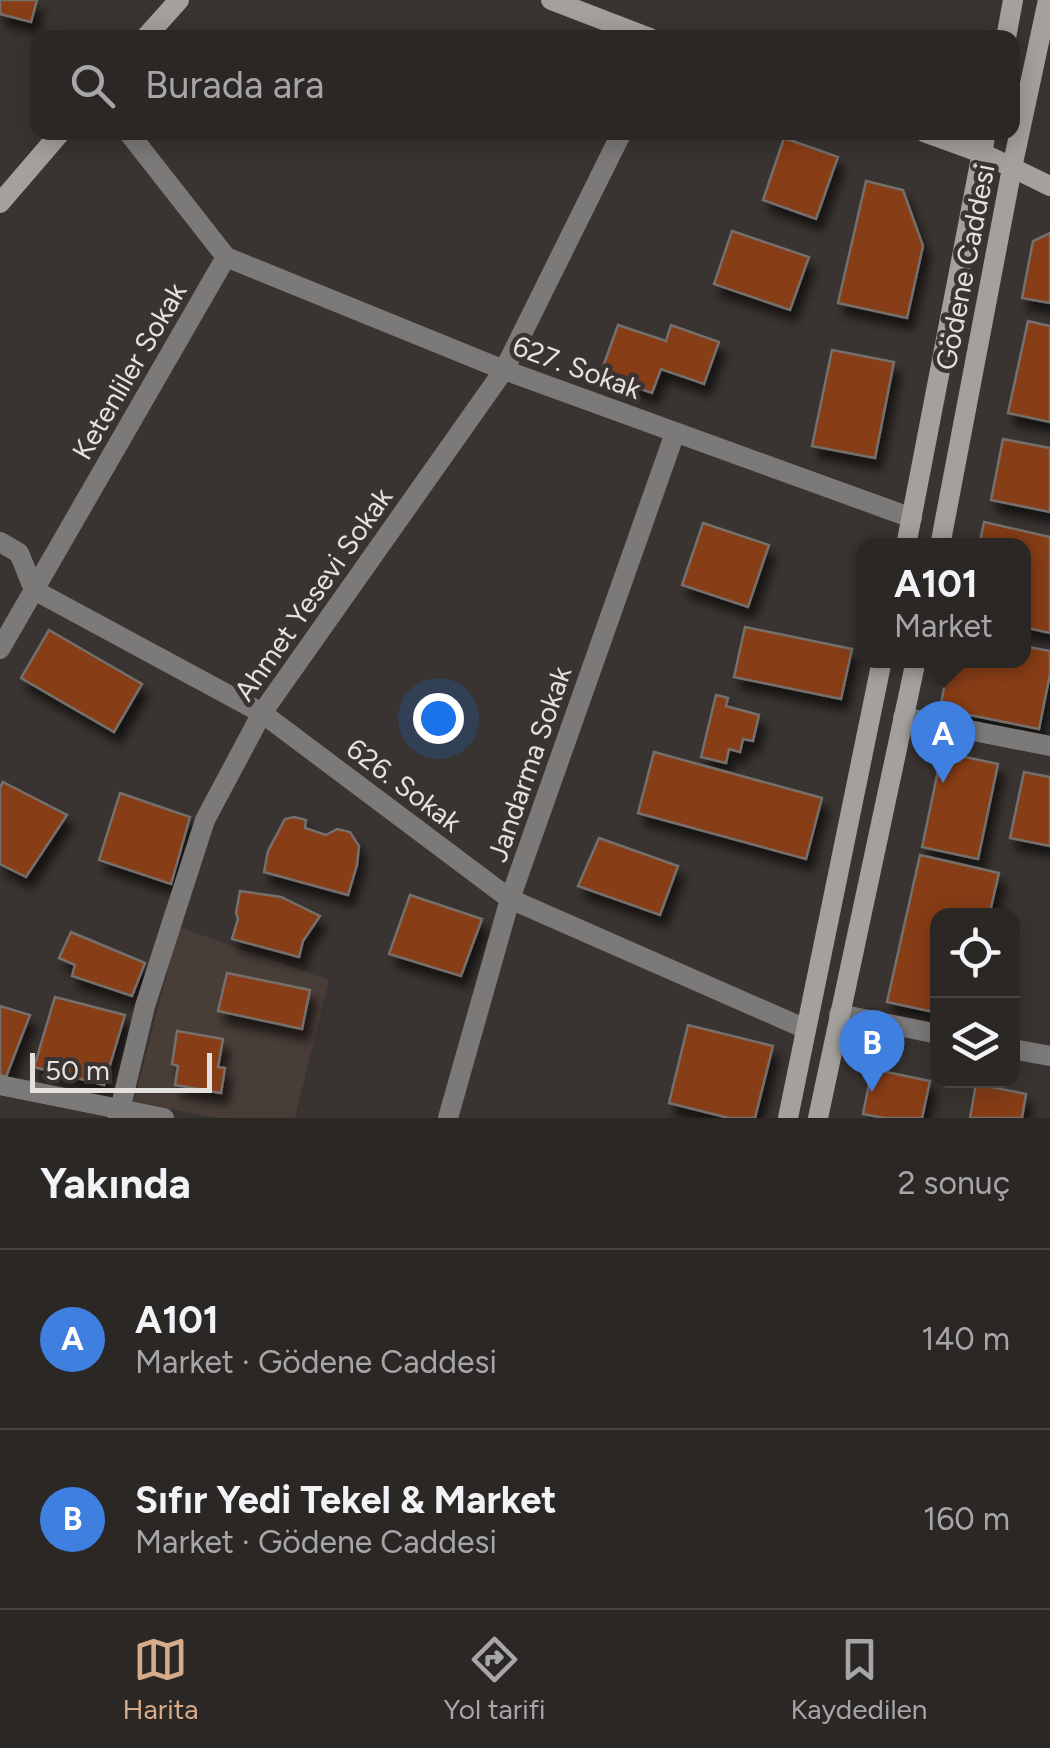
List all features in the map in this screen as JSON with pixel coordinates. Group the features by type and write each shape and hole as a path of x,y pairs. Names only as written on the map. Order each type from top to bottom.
{"main road":[{"path":"152,30 179,0"},
{"path":"550,0 629,30"},
{"path":"1007,30 1013,0"},
{"name":"Gödene Caddesi","path":"1020,131 1048,0"},
{"path":"0,204 54,140"},
{"name":"Gödene Caddesi","path":"942,538 1018,140"},
{"path":"984,143 1012,168 1050,186"},
{"name":"Gödene Caddesi","path":"908,538 984,143"},
{"path":"788,1118 880,668"},
{"path":"818,1118 914,668"}],"street":[{"path":"134,140 226,256"},
{"name":"Ahmet Yesevi Sokak","path":"119,1114 145,1006 205,820 262,713 504,370 618,140"},
{"name":"627. Sokak","path":"226,256 504,370 912,518"},
{"name":"Ketenliler Sokak","path":"0,649 226,256"},
{"name":"Jandarma Sokak","path":"448,1118 510,900 675,433"},
{"path":"0,542 18,553 34,590"},
{"name":"626. Sokak","path":"34,590 262,713 510,900 806,1028"},
{"path":"903,718 1050,746"},
{"path":"839,1014 930,1032"},
{"path":"1020,1050 1050,1056"},
{"path":"0,1085 119,1114 164,1118"}],"shaded area":[{"path":"179,927 329,980 295,1118 217,1118 134,1101"}],"building":[{"path":"0,0 37,0 31,22 0,14"},
{"path":"783,140 838,157 816,219 763,200"},
{"path":"866,181 903,190 923,246 907,318 838,303"},
{"path":"732,231 809,257 790,310 714,284"},
{"path":"1050,233 1050,303 1022,298 1033,241"},
{"path":"1028,321 1050,326 1050,422 1008,413"},
{"path":"618,325 666,341 671,325 719,342 704,384 661,369 652,393 600,375"},
{"path":"832,350 894,362 875,458 812,446"},
{"path":"1003,439 1050,448 1050,512 991,500"},
{"path":"984,522 1050,537 1050,633 1031,629 1031,538 981,538"},
{"path":"703,523 769,545 748,607 682,585"},
{"path":"745,627 852,649 841,699 734,677"},
{"path":"49,630 142,684 114,732 21,678"},
{"path":"1031,647 1050,651 1050,674 1039,729 940,709 948,668 1031,668"},
{"path":"716,695 728,698 726,706 759,715 753,741 743,739 740,752 729,749 726,763 701,757"},
{"path":"654,752 822,798 806,859 638,813"},
{"path":"942,752 998,764 978,859 922,847"},
{"path":"1024,772 1050,777 1050,846 1010,838"},
{"path":"3,782 67,815 26,877 0,864"},
{"path":"120,793 190,817 171,884 99,860"},
{"path":"285,819 306,820 305,828 326,835 337,829 350,832 359,846 348,895 264,872 268,851"},
{"path":"599,838 678,866 660,915 578,886"},
{"path":"920,855 999,873 991,908 930,908 930,1011 887,1002"},
{"path":"240,891 281,897 320,916 303,941 299,957 232,939"},
{"path":"410,895 482,919 461,976 389,954"},
{"path":"71,932 145,963 132,996 72,976 75,965 59,958"},
{"path":"227,973 310,990 302,1029 218,1011"},
{"path":"55,997 125,1015 104,1085 34,1067"},
{"path":"0,1006 30,1015 6,1077 0,1075"},
{"path":"688,1025 773,1046 755,1118 729,1118 669,1103"},
{"path":"177,1031 223,1039 218,1067 225,1068 221,1093 175,1085 178,1066 172,1064"},
{"path":"872,1069 930,1081 922,1118 863,1114"},
{"path":"975,1088 1026,1094 1022,1118 970,1118"}],"place":[{"name":"A101","path":"943,783"},
{"name":"Sıfır Yedi Tekel & Market","path":"872,1092"}]}
